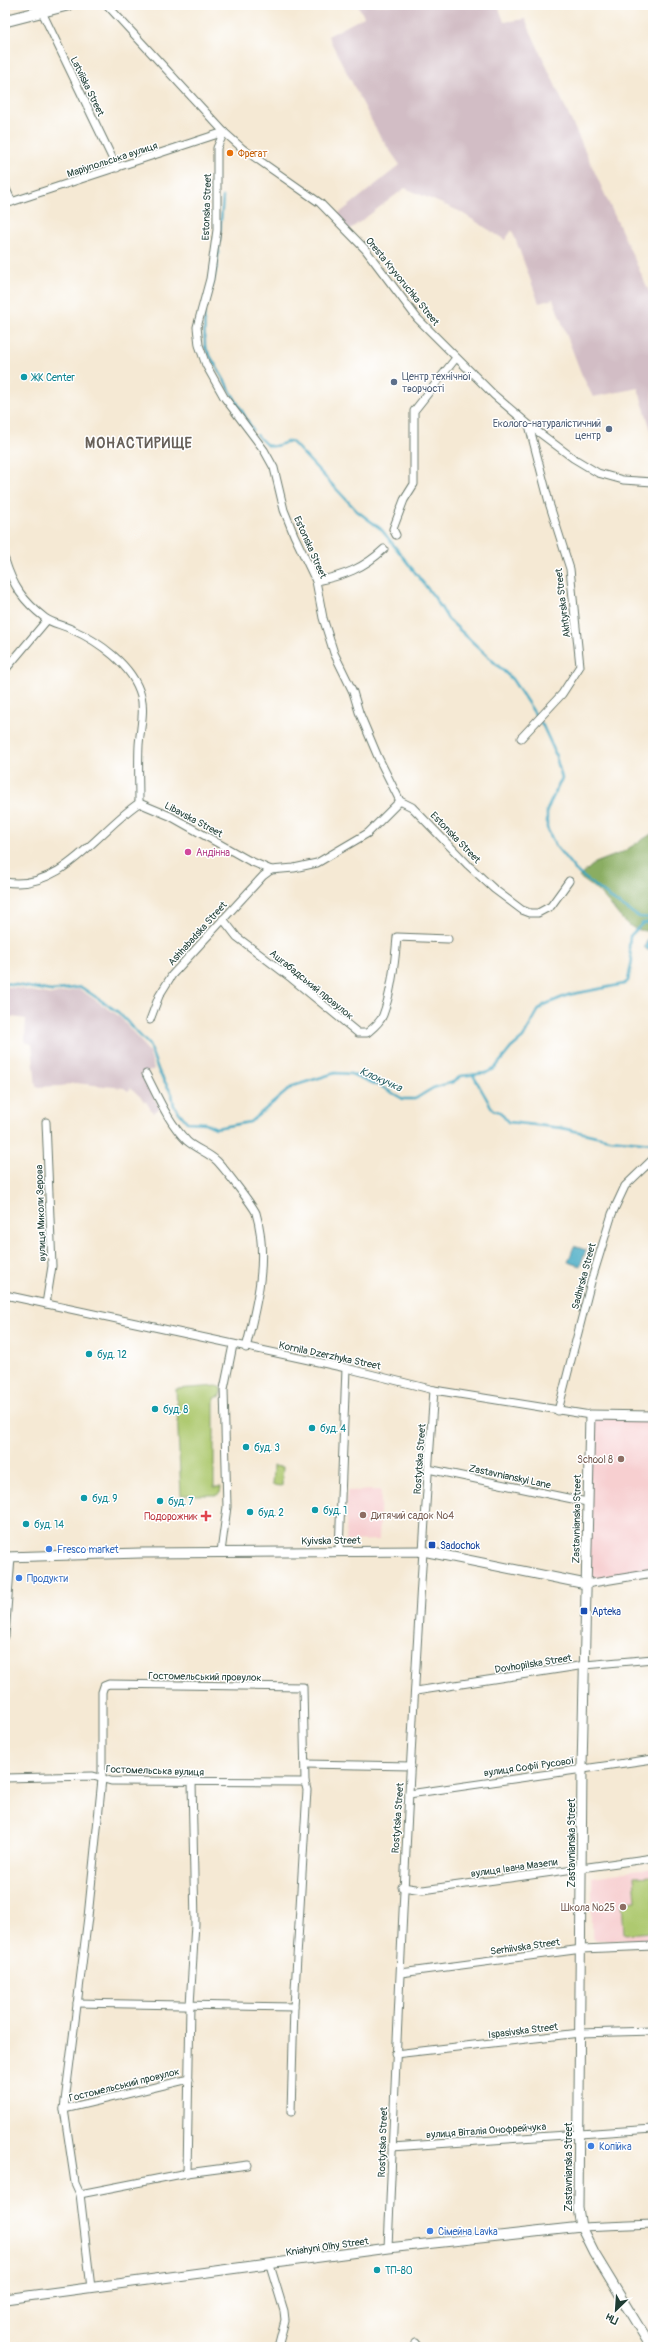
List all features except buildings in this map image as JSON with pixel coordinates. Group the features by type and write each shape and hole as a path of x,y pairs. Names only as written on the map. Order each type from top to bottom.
{"main road":[{"path":"5,21 61,6"}],"street":[{"name":"Oresta Kryvoruchka Street","path":"107,5 224,132 243,149 320,203 365,249 417,318 456,358 529,425 573,458 598,473 623,480 653,482"},
{"name":"Latviiska Street","path":"42,12 117,168"},
{"name":"Маріупольська вулиця","path":"8,203 224,132"},
{"name":"Estonska Street","path":"224,132 217,148 217,230 210,279 197,327 199,345 206,365 224,397 264,450 274,468 284,510 294,535 316,580 323,618 334,653 353,692 359,712 400,801 412,807 468,865 494,889 522,910 530,913 538,912 552,906 569,881"},
{"path":"5,187 8,203"},
{"path":"396,535 393,529 404,500 414,484 414,411 456,358"},
{"name":"Akhtyrska Street","path":"521,738 562,694 580,666 570,569 550,506 529,425"},
{"path":"316,580 351,572 371,561 384,549"},
{"path":"5,560 17,590 47,620 81,633 110,652 122,663 141,695 139,803 127,811 73,860 47,877 31,882 5,882"},
{"path":"5,670 47,620"},
{"name":"Libavska Street","path":"139,803 170,816 248,860 272,870 294,868 317,863 368,833 400,801"},
{"name":"Ashhabadska Street","path":"150,1020 159,996 172,975 263,876 272,870"},
{"name":"Ашгабадський провулок","path":"223,919 237,937 291,978 358,1033 367,1033 377,1026 383,1016 395,965 397,937 448,940"},
{"path":"146,1074 172,1122 188,1142 217,1161 256,1211 262,1260 260,1292 246,1348"},
{"name":"вулиця Миколи Зерова","path":"46,1122 52,1266 46,1304"},
{"name":"Sadhirska Street","path":"558,1411 590,1282 612,1214 626,1186 653,1160"},
{"name":"Kornila Dzerzhyka Street","path":"5,1294 246,1348 346,1368 434,1390 590,1415 653,1416"},
{"path":"221,1552 227,1507 224,1389 233,1345"},
{"path":"338,1551 346,1368"},
{"name":"Rostytska Street","path":"388,2248 395,2054 401,1973 402,1887 416,1690 423,1551 434,1390"},
{"name":"Zastavnianska Street","path":"590,1415 582,1768 582,1949 578,2208 581,2227 594,2253 651,2347"},
{"name":"Zastavnianskyi Lane","path":"428,1470 587,1502"},
{"name":"Kyivska Street","path":"8,1557 221,1552 423,1551 586,1584 653,1573"},
{"path":"5,1636 8,1557"},
{"name":"Dovhopilska Street","path":"416,1690 585,1665 653,1659"},
{"name":"Гостомельський провулок","path":"91,2288 80,2194 75,2183 64,2109 88,1917 102,1779 102,1692 104,1686 109,1684 303,1687 305,1782 307,1790 294,2007 291,2112"},
{"name":"вулиця Софії Русової","path":"409,1794 653,1759"},
{"path":"305,1764 411,1766"},
{"name":"Гостомельська вулиця","path":"5,1778 93,1776 111,1781 305,1782"},
{"name":"Гостомельський провулок","path":"187,2173 190,2005 195,1924 192,1782"},
{"name":"вулиця Івана Мазепи","path":"402,1887 424,1890 653,1858"},
{"name":"Serhiivska Street","path":"401,1973 582,1949 653,1946"},
{"path":"77,2003 294,2007"},
{"name":"Ispasivska Street","path":"395,2054 580,2033 653,2031"},
{"name":"Гостомельський провулок","path":"64,2109 189,2079"},
{"name":"вулиця Віталія Онофрейчука","path":"392,2147 653,2129"},
{"path":"80,2194 187,2173 248,2165"},
{"name":"Kniahyni Olhy Street","path":"5,2299 270,2265 388,2248 581,2227 653,2224"},
{"path":"270,2265 284,2311 285,2320 278,2347"}],"shaded area":[{"path":"358,5 498,5 504,22 525,19 653,300 653,437 638,388 593,397 581,373 553,299 539,303 512,230 505,240 459,211 405,188 349,230 336,216 400,165 379,135 328,36 364,17"},
{"path":"5,986 52,995 79,989 119,1016 143,1044 147,1052 149,1051 154,1069 141,1075 160,1108 153,1113 147,1103 131,1088 128,1091 124,1088 75,1083 61,1086 36,1087 32,1044 25,1042 26,1019 5,1016"},
{"name":"School 8","path":"591,1415 653,1416 653,1573 587,1583"},
{"name":"Дитячий садок №4","path":"381,1490 379,1540 346,1541 347,1491"},
{"name":"Школа №25","path":"653,1868 653,1940 596,1940 592,1938 592,1877"}],"green space":[{"path":"653,833 653,931 643,931 635,929 623,920 601,894 579,877 595,863 621,853"},
{"path":"217,1386 221,1388 221,1396 214,1398 214,1487 221,1487 220,1493 217,1495 181,1495 176,1389"},
{"path":"273,1466 283,1467 282,1486 272,1485"},
{"path":"653,1876 653,1932 624,1934 622,1902 636,1901 634,1877"}],"water":[{"path":"653,935 653,951 647,950 644,947 649,937"},
{"path":"574,1246 586,1250 580,1266 568,1262"}],"waterway":[{"path":"210,293 217,265 223,197"},
{"path":"204,311 205,347 253,430"},
{"path":"257,435 268,446 275,446 290,441 293,443 357,511 381,529 435,598 448,619 512,679 543,726 554,750 562,778 547,810 547,828 555,845 577,872 616,902 639,917 653,918"},
{"name":"Клокучка","path":"5,983 51,991 81,987 118,1012 149,1045 159,1072 172,1094 174,1106 187,1122 205,1123 216,1128 250,1122 293,1086 335,1073 351,1074 382,1087 403,1099 415,1099 433,1088 453,1082 461,1076 486,1073 495,1068 511,1048 523,1038 538,1011 544,1005 568,995 624,984 628,981 632,960 629,948 630,936 643,923 653,922"},
{"path":"473,1075 493,1110 500,1112 508,1122 562,1128 609,1139 653,1143"}],"place":[{"name":"Фрегат","path":"230,153"},
{"name":"ЖК Center","path":"24,377"},
{"name":"Центр технічної творчості","path":"394,382"},
{"name":"Еколого-натуралістичний центр","path":"609,429"},
{"name":"Андінна","path":"188,852"},
{"name":"буд. 12","path":"89,1354"},
{"name":"буд. 8","path":"155,1409"},
{"name":"буд. 4","path":"312,1428"},
{"name":"буд. 3","path":"246,1447"},
{"name":"School 8","path":"621,1459"},
{"name":"буд. 9","path":"84,1498"},
{"name":"буд. 7","path":"160,1501"},
{"name":"буд. 1","path":"315,1510"},
{"name":"буд. 2","path":"250,1512"},
{"name":"Дитячий садок №4","path":"363,1515"},
{"name":"Подорожник","path":"206,1516"},
{"name":"буд. 14","path":"26,1524"},
{"name":"Sadochok","path":"432,1545"},
{"name":"Fresco market","path":"49,1549"},
{"name":"Продукти","path":"19,1578"},
{"name":"Apteka","path":"584,1611"},
{"name":"Школа №25","path":"623,1907"},
{"name":"Копійка","path":"591,2146"},
{"name":"Сімейна Lavka","path":"430,2231"},
{"name":"ТП-80","path":"377,2270"}],"district":[{"name":"МОНАСТИРИЩЕ","path":"139,443"}]}
